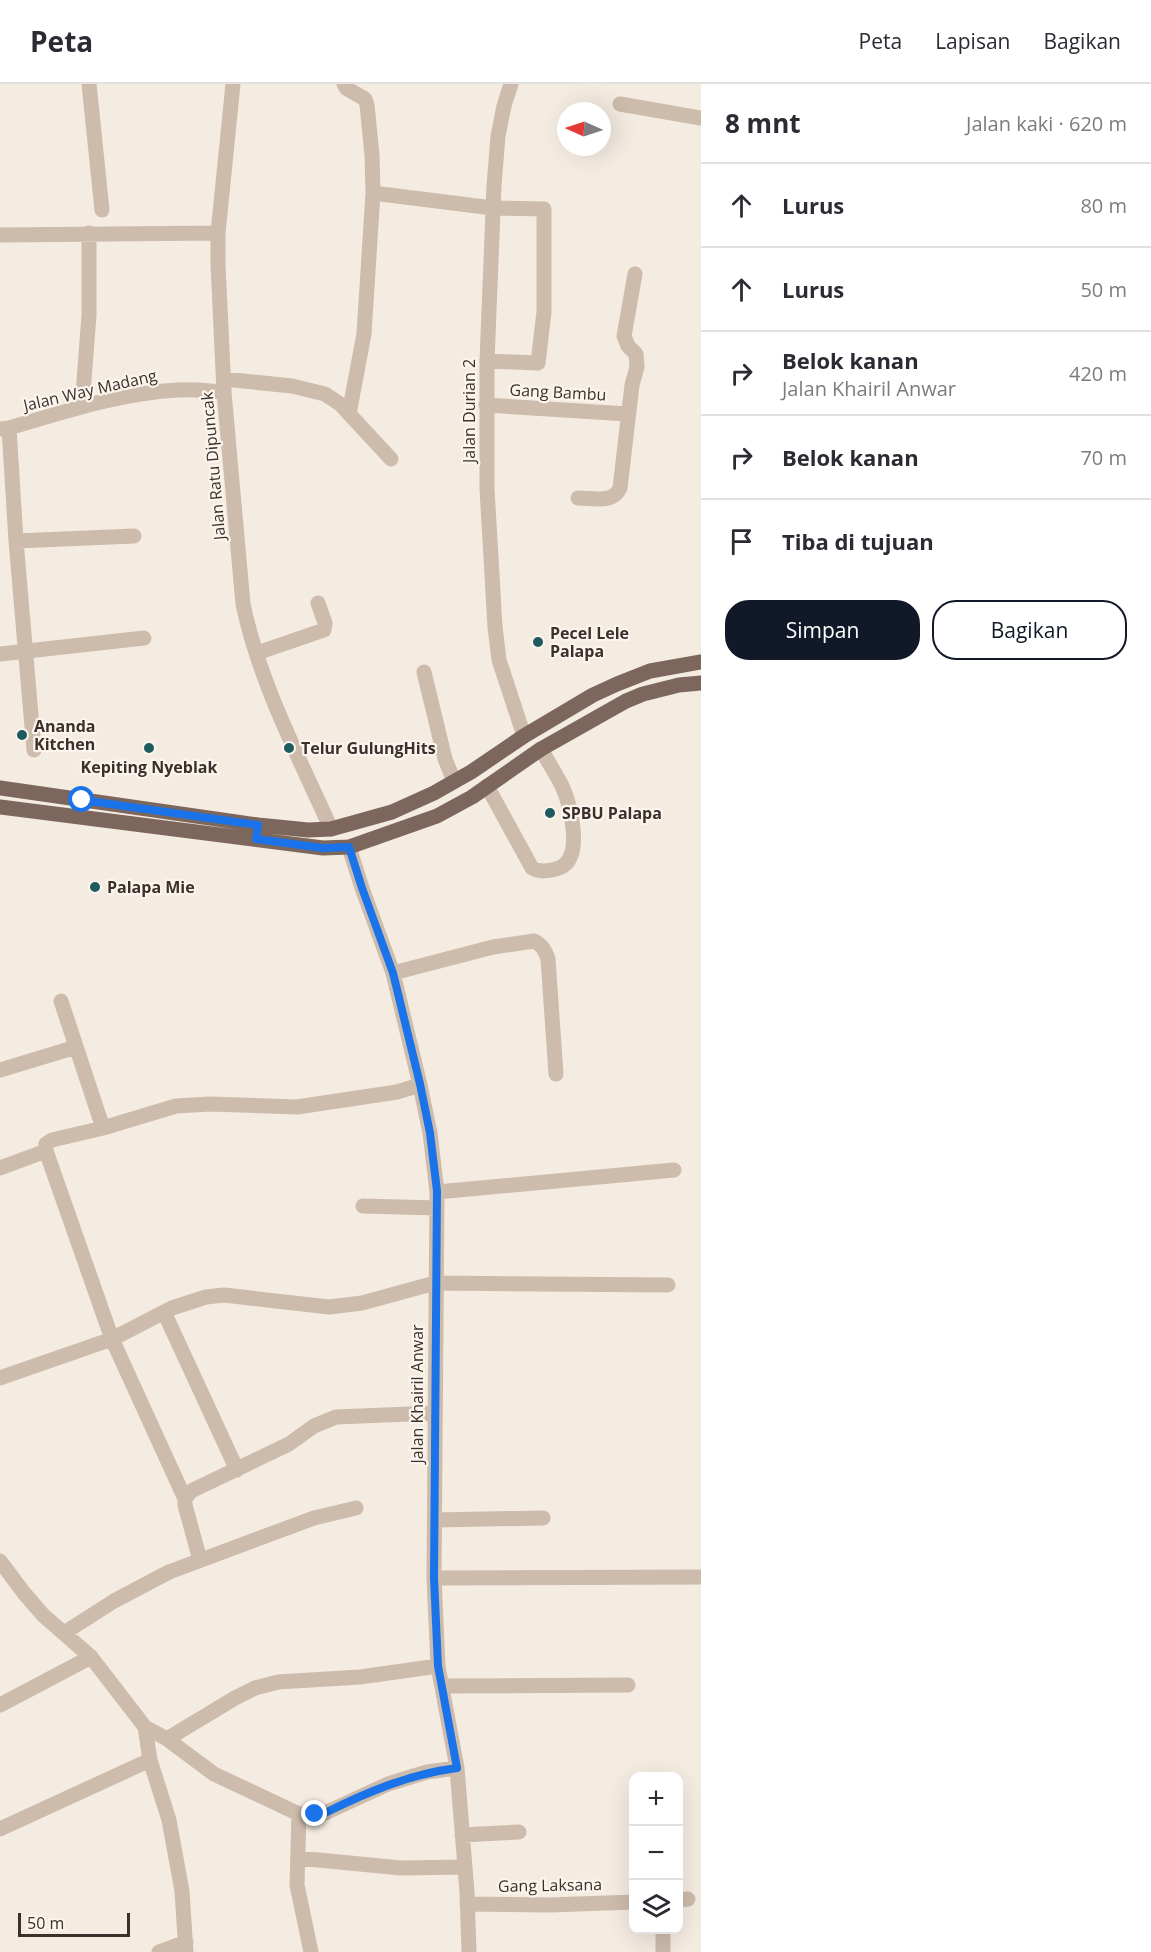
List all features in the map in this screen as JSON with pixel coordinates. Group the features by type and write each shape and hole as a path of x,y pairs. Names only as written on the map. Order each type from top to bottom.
{"main road":[{"path":"0,807 79,817 257,832 332,829 392,812 454,781 593,695 650,671 701,662"},
{"path":"0,788 82,800 257,832 323,848 349,847 418,824 472,797 542,749 626,700 679,685 701,683"},
{"path":"570,709 579,727"},
{"path":"79,817 82,800"},
{"path":"411,803 418,824"}],"street":[{"path":"89,84 102,210"},
{"name":"Jalan Ratu Dipuncak","path":"233,84 218,233 218,264 224,386 243,604 249,634 266,681 332,829"},
{"path":"344,84 346,88 364,99 367,105 373,193 364,334 350,414"},
{"name":"Jalan Durian 2","path":"511,84 498,136 487,361 487,489 499,660 524,736"},
{"path":"620,104 701,118"},
{"path":"373,193 494,208 544,209 544,312 538,363 487,361"},
{"path":"0,235 218,233"},
{"path":"82,407 88,315 89,234"},
{"path":"578,498 607,498 617,494 620,488 632,385 637,367 636,354 628,346 624,336 635,274"},
{"name":"Jalan Way Madang","path":"4,428 142,394 224,386 292,386 324,394 340,404 391,459"},
{"name":"Gang Bambu","path":"486,405 628,414"},
{"path":"4,428 34,750"},
{"path":"16,541 134,536"},
{"path":"257,653 324,630 325,623 318,603"},
{"path":"0,654 144,638"},
{"path":"424,672 445,759 454,781"},
{"path":"487,786 532,868 536,871 544,871 561,867 572,855 574,842 570,810 563,788 542,749"},
{"name":"Jalan Khairil Anwar","path":"349,847 393,973 430,1133 437,1191 434,1578 438,1666 457,1768 469,1952"},
{"path":"393,973 493,947 534,941 540,944 548,959 556,1074"},
{"path":"61,1001 103,1128"},
{"path":"0,1070 76,1047"},
{"path":"200,1560 184,1499 112,1339 46,1151 46,1144 52,1140 103,1128 176,1106 210,1104 297,1107 397,1092 420,1084"},
{"path":"0,1168 46,1151"},
{"path":"437,1191 674,1170"},
{"path":"363,1206 437,1208"},
{"path":"0,1378 112,1339 164,1312 206,1297 224,1295 329,1307 346,1306 435,1283 668,1285"},
{"path":"164,1312 237,1470"},
{"path":"184,1499 191,1491 289,1444 314,1426 336,1417 435,1413"},
{"path":"64,1633 114,1601 160,1576 314,1518 356,1508"},
{"path":"435,1521 543,1518"},
{"path":"0,1561 36,1608 91,1657 145,1727 167,1739 214,1774 299,1814 325,1813 388,1784 427,1772 457,1768"},
{"path":"434,1578 701,1577"},
{"path":"0,1705 91,1657"},
{"path":"167,1739 255,1688 278,1682 360,1677 438,1666"},
{"path":"442,1686 628,1685"},
{"path":"145,1727 150,1760 169,1820 182,1891 186,1947 159,1952"},
{"path":"0,1829 150,1760"},
{"path":"299,1814 297,1885 310,1952"},
{"path":"462,1835 519,1832"},
{"path":"298,1858 400,1868 465,1867"},
{"name":"Gang Laksana","path":"467,1904 550,1905 629,1902"},
{"path":"663,1934 663,1952"}],"place":[{"name":"Pecel Lele Palapa","path":"538,642"},
{"name":"Ananda Kitchen","path":"22,735"},
{"name":"Kepiting Nyeblak","path":"149,748"},
{"name":"Telur GulungHits","path":"289,748"},
{"name":"SPBU Palapa","path":"550,813"},
{"name":"Palapa Mie","path":"95,887"}],"route":[{"path":"82,800 258,825 256,839 323,848 349,847 393,973 420,1084 430,1133 437,1191 434,1578 438,1666 457,1768 427,1772 388,1784 325,1813 315,1814"}]}
